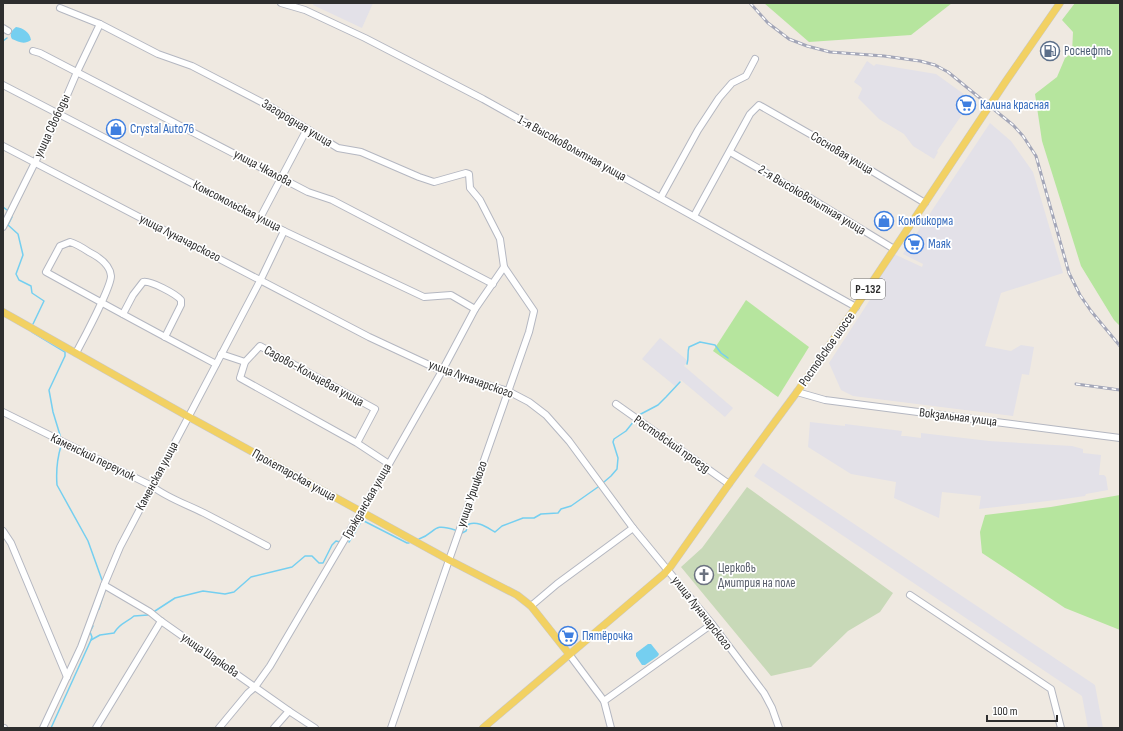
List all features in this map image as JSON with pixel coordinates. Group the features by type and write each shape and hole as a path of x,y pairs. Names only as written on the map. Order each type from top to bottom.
{"main road":[{"name":"Ростовское шоссе","path":"483,728 667,570 797,392 856,307 1060,3"},
{"name":"Пролетарская улица","path":"3,312 361,512 517,595 531,606 569,654"}],"street":[{"name":"1-я Высоковольтная улица","path":"281,3 305,10 365,38 483,99 856,307"},
{"name":"Загородная улица","path":"60,8 100,24 158,54 192,66 271,106 338,148 361,152 434,182 466,173 469,174 470,188 480,200 500,239 504,266"},
{"name":"улица Свободы","path":"3,227 59,114 100,24"},
{"name":"улица Чкалова","path":"33,51 40,53 308,192 332,200 493,284"},
{"path":"661,197 698,130 719,98 732,83 746,76 755,60"},
{"name":"Комсомольская улица","path":"3,85 284,231 424,298 451,295 475,308"},
{"name":"Сосновая улица","path":"730,152 750,114 758,105 810,134 925,203"},
{"path":"260,218 307,129"},
{"name":"улица Луначарского","path":"3,146 261,279 369,337 442,371 508,391 529,402 546,415 569,442 633,528 712,624 764,694 772,708 779,728"},
{"path":"694,216 730,152"},
{"name":"2-я Высоковольтная улица","path":"730,152 810,198 894,250"},
{"name":"Каменская улица","path":"43,728 81,648 104,585 120,547 261,279 284,231"},
{"path":"76,353 101,302 111,276 108,268 99,257 73,243 63,244 60,246 46,272 101,302 123,314 165,337 216,364"},
{"name":"Гражданская улица","path":"219,728 248,693 256,687 270,666 389,464 442,371 475,308 504,266"},
{"name":"улица Урицкого","path":"391,728 529,332 534,311 504,266"},
{"path":"123,314 133,295 143,282 150,282 177,296 181,300 181,305 165,337"},
{"name":"Садово-Кольцевая улица","path":"357,443 375,409 260,346 245,362 240,378 357,443 389,464"},
{"name":"Садово-Кольцевая улица","path":"221,354 245,362"},
{"name":"Вокзальная улица","path":"797,392 826,400 1120,438"},
{"name":"Ростовский проезд","path":"616,404 729,484"},
{"name":"Каменский переулок","path":"3,412 152,486 158,491 182,504 202,512 267,546"},
{"path":"531,606 557,584 633,528"},
{"path":"3,531 11,543 67,677"},
{"name":"улица Шаркова","path":"104,585 150,612 288,711 315,728"},
{"path":"910,595 1051,689 1061,728"},
{"path":"96,728 161,621"},
{"path":"604,701 712,624"},
{"path":"569,654 604,701 611,728"},
{"path":"274,728 288,711"}],"shaded area":[{"path":"314,3 373,3 362,28 313,5"},
{"path":"867,61 874,66 876,64 936,74 972,100 937,151 938,152 934,159 913,146 904,134 879,119 858,98 862,89 854,82"},
{"path":"990,123 1011,141 1033,172 1063,273 1001,293 985,346 1011,351 1021,345 1034,347 1029,375 1022,374 1013,416 853,396 841,390 829,363 875,292 873,286 894,254 922,267 923,264 903,254"},
{"path":"660,338 688,361 684,366 733,408 725,417 681,380 675,386 642,359"},
{"path":"810,422 845,426 845,424 902,431 901,436 921,438 921,433 989,441 1072,446 1083,449 1083,453 1101,455 1099,475 1104,475 1106,477 1108,490 1086,494 1085,496 979,509 981,496 942,492 939,518 894,498 896,482 851,474 808,447"},
{"path":"763,463 1095,685 1103,728 1088,728 1082,696 754,476"}],"green space":[{"path":"764,3 952,3 911,35 809,42"},
{"path":"1075,3 1120,3 1120,326 1114,320 1081,266 1042,141 1035,94 1057,77 1065,58 1072,53 1073,32 1062,20"},
{"path":"746,300 809,347 778,397 713,351"},
{"path":"747,487 893,593 880,612 848,631 811,667 771,676 681,567 702,548"},
{"path":"1120,495 1120,630 1065,608 982,553 980,532 985,515 1051,507"}],"water":[{"path":"16,27 26,31 31,40 24,43 12,39 11,32"},
{"path":"648,644 651,644 659,654 645,665 642,665 636,656 636,653"}],"waterway":[{"path":"3,41 7,38"},
{"path":"3,207 7,210"},
{"path":"12,217 8,225 18,234 23,255 16,274 19,280 31,286 32,293 44,301 33,324"},
{"path":"32,332 65,352 65,356 49,390 60,437"},
{"path":"687,364 689,347 700,342 715,345 721,353 728,358"},
{"path":"639,415 658,405 680,382"},
{"path":"604,482 617,469 618,458 613,442 614,439 626,431 634,421"},
{"path":"58,443 61,446 57,466 57,485 88,541 102,580"},
{"path":"462,533 466,531 469,524 472,523 482,525 495,532 502,526 523,518 534,518 541,514 558,513 561,509 571,506 598,487"},
{"path":"349,542 362,520 409,543"},
{"path":"419,539 425,537 438,528 442,527 455,530"},
{"path":"155,611 175,598 203,591 225,594 234,592 251,577 292,567 305,556 312,556 319,563 323,563 332,545 336,541 340,542"},
{"path":"99,609 105,589"},
{"path":"51,728 91,640 100,635 114,633 121,625 134,616 148,615"},
{"path":"91,640 92,637 90,632 93,626"}],"railway":[{"path":"750,3 768,23 789,39 807,46 830,52 884,56 920,61 935,65 948,72 1013,125 1023,136 1036,156 1069,273 1080,295 1091,311 1120,346"},
{"path":"1076,384 1120,390"}],"place":[{"name":"Роснефть","path":"1050,51"},
{"name":"Калина красная","path":"966,105"},
{"name":"Crystal Auto76","path":"116,129"},
{"name":"Комбикорма","path":"884,221"},
{"name":"Маяк","path":"914,244"},
{"name":"Церковь Дмитрия на поле","path":"704,575"},
{"name":"Пятёрочка","path":"568,636"}]}
